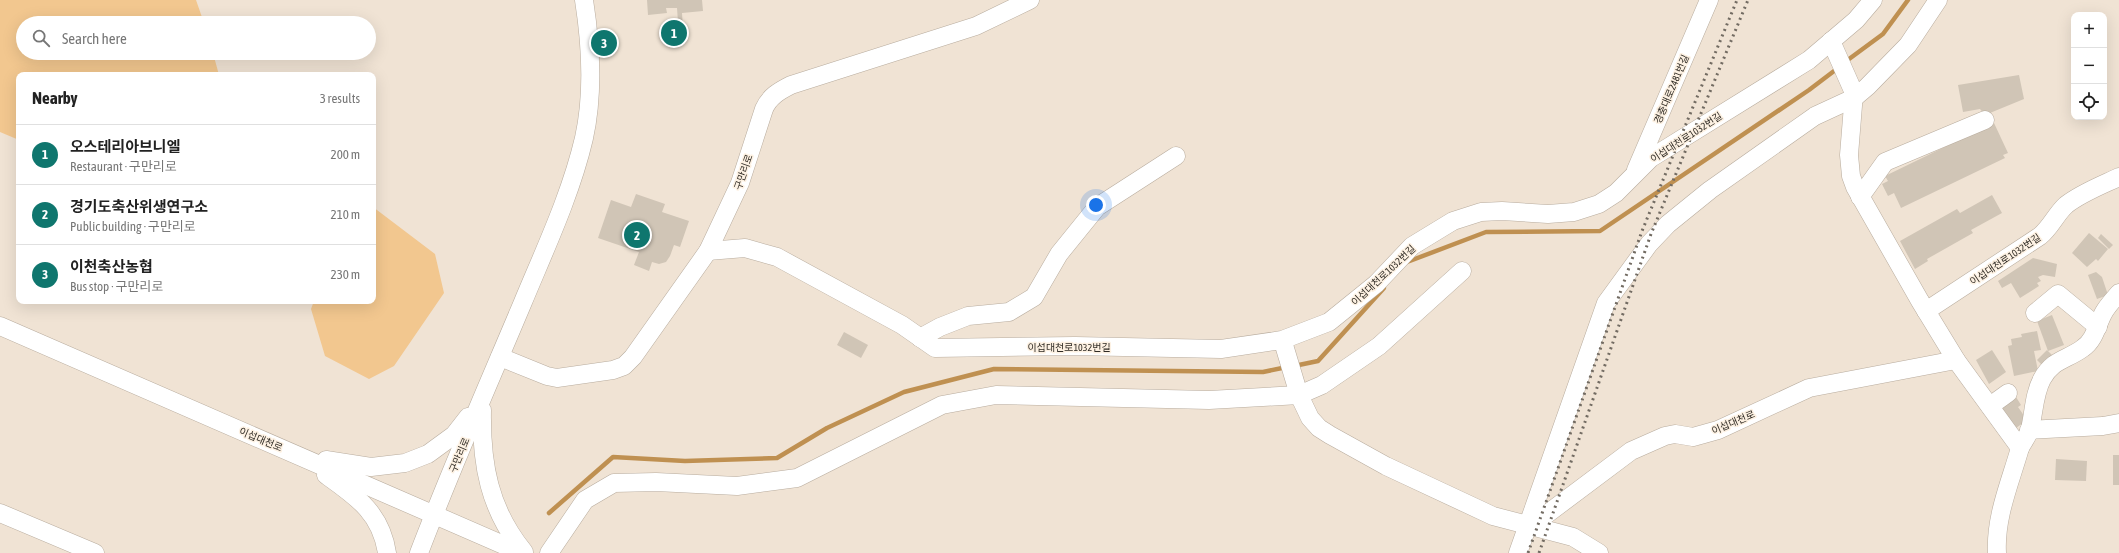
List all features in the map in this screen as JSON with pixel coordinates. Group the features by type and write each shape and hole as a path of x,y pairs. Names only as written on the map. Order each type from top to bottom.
{"street":[{"name":"구만리로","path":"418,553 569,188 584,138 590,84 590,41 584,0"},
{"name":"구만리로","path":"500,357 546,376 557,378 613,370 624,366 634,357 708,251 740,183 764,109 767,102 774,94 791,85 976,26 1030,0"},
{"name":"경충대로2481번길","path":"1633,177 1709,0"},
{"path":"1873,0 1856,20 1831,41 1853,93 1849,166 1851,176 1860,197 1956,360 2020,448"},
{"path":"1518,553 1529,526 1606,303 1629,269 1649,244 1668,224 1710,190 1815,116 1853,93 1867,87 1908,45 1938,0"},
{"name":"이섭대천로1032번길","path":"708,251 745,248 777,257 902,325 934,348 1075,346 1221,349 1282,340 1329,322 1376,284 1412,246 1453,221 1481,212 1502,211 1548,214 1574,212 1599,204 1616,193 1651,158 1809,60 1831,41"},
{"path":"1860,197 1885,162 1985,120"},
{"path":"920,338 953,321 968,316 1010,312 1034,297 1059,254 1097,207 1176,156"},
{"name":"이섭대천로1032번길","path":"1926,311 2040,236 2050,226 2060,211 2071,201 2119,177"},
{"path":"549,553 585,500 614,483 656,482 737,486 797,478 942,405 996,395 1209,400 1298,390 1322,385 1379,346 1462,271"},
{"path":"1997,553 1996,533 1999,516 2020,448 2030,430 2038,390 2048,370 2058,360 2083,348 2094,336 2104,313 2119,293"},
{"path":"2035,313 2058,294 2098,327"},
{"name":"이섭대천로","path":"0,326 523,553"},
{"path":"1284,345 1298,390 1310,418 1319,428 1386,466 1493,516 1573,537 1599,553"},
{"name":"이섭대천로","path":"1529,526 1631,451 1665,436 1675,434 1693,437 1718,430 1809,388 1956,360"},
{"path":"1990,406 2008,393"},
{"path":"298,455 371,467 405,463 428,454 454,435 482,400"},
{"path":"482,400 481,445 488,480 497,509 510,534 523,553"},
{"path":"2030,430 2103,426 2119,423"},
{"path":"298,455 360,500 376,521 386,553"},
{"path":"0,513 73,549 96,553"}],"shaded area":[{"path":"0,0 196,0 202,16 16,16 16,60 215,60 218,72 16,72 16,139 0,132"},
{"path":"376,209 435,254 444,293 394,366 369,379 325,356 311,309 313,304 376,304"}],"building":[{"path":"647,0 702,0 703,11 682,13 684,43 667,44 665,23 678,22 677,8 666,8 667,13 648,15"},
{"path":"2019,75 2024,99 1985,115 1980,109 1963,112 1958,85"},
{"path":"1994,123 2008,153 2003,155 2005,158 1901,208 1894,193 1888,196 1882,184 1888,181 1885,176"},
{"path":"636,194 665,204 662,212 689,221 680,247 674,245 666,262 659,264 652,262 649,271 634,265 639,252 598,238 611,200 631,207"},
{"path":"1992,195 2002,213 1971,230 1973,233 1927,259 1928,261 1915,269 1900,241 1957,209 1960,213"},
{"path":"2089,233 2108,249 2098,261 2096,259 2087,267 2072,253"},
{"path":"2101,234 2113,245 2109,249 2098,238"},
{"path":"2033,258 2057,264 2055,277 2043,275 2038,277 2041,281 2037,283 2039,286 2020,298 2011,283 2002,288 1998,281"},
{"path":"2096,272 2102,277 2108,295 2097,299 2088,275"},
{"path":"2052,315 2064,345 2048,351 2037,321"},
{"path":"2037,331 2041,350 2034,351 2038,371 2014,376 2008,346 2012,345 2011,339 2022,337 2021,334"},
{"path":"844,332 868,345 861,358 837,345"},
{"path":"1992,350 2006,372 1989,384 1976,360"},
{"path":"2047,350 2055,358 2045,368 2037,360"},
{"path":"2016,397 2021,405 2018,407 2027,420 2012,431 1997,411"},
{"path":"2113,455 2119,455 2119,485 2113,485"},
{"path":"2056,459 2087,461 2086,481 2055,480"}],"waterway":[{"path":"1845,62 1883,34 1908,0"},
{"path":"1407,262 1486,232 1600,231 1809,90 1838,68"},
{"path":"1294,366 1318,361 1384,288"},
{"path":"549,513 613,457 685,461 777,458 827,428 904,392 994,369 1263,372 1287,367"}],"railway":[{"path":"1528,553 1642,231 1737,0"},
{"path":"1539,553 1651,234 1748,0"}],"place":[{"name":"오스테리아브니엘","path":"674,33"},
{"name":"이천축산농협","path":"604,43"},
{"name":"경기도축산위생연구소","path":"637,235"}]}
